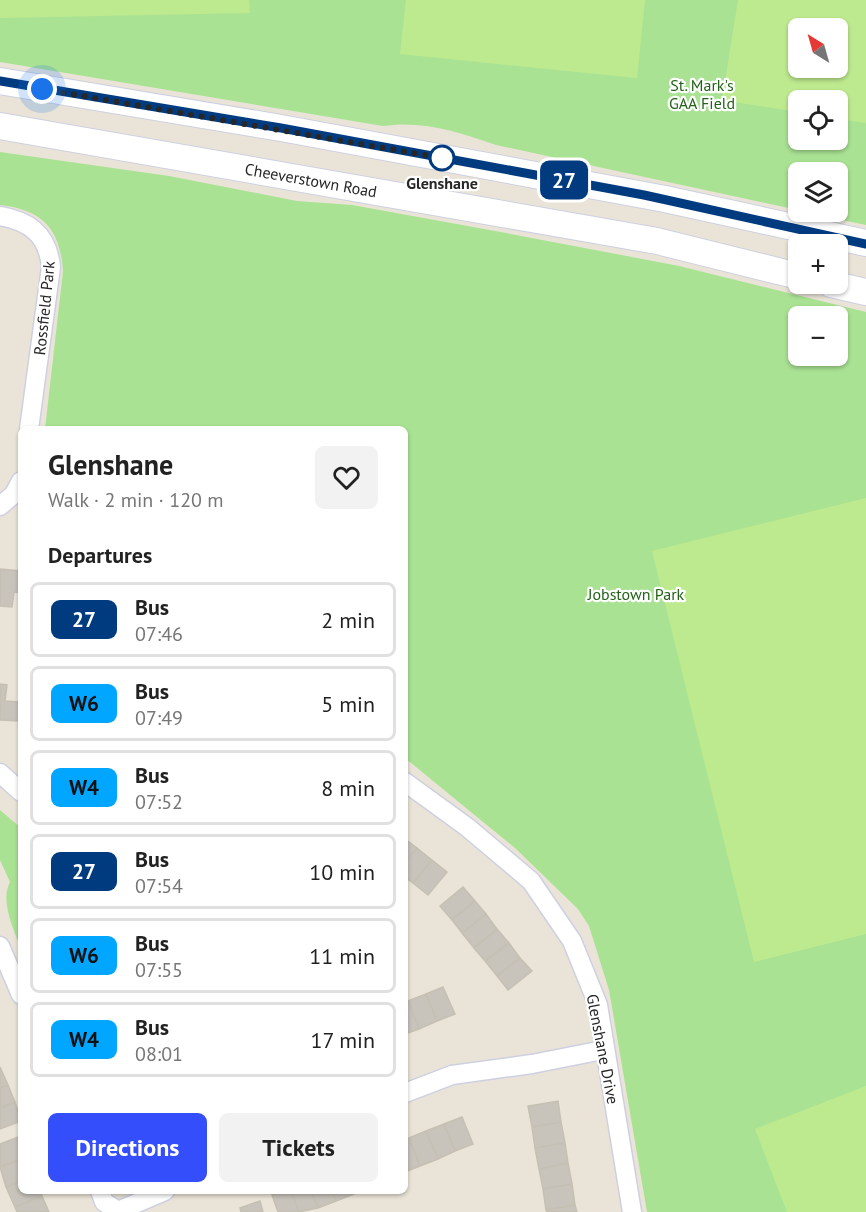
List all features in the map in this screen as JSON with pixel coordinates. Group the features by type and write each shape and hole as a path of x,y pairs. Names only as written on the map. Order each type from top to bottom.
{"main road":[{"path":"0,81 281,128 665,199 866,243"},
{"name":"Cheeverstown Road","path":"0,126 657,241 788,274"},
{"path":"848,288 866,292"}],"street":[{"name":"Rossfield Park","path":"0,216 20,220 30,226 44,240 50,253 51,267 29,426"},
{"path":"0,506 18,492"},
{"path":"0,773 18,789"},
{"name":"Glenshane Drive","path":"408,784 467,827 531,880 558,916 572,941 598,1005 603,1050 632,1212"},
{"path":"0,946 18,988"},
{"path":"408,1092 452,1075 532,1064 603,1050"},
{"path":"101,1194 104,1202 118,1211 158,1194"}],"green space":[{"name":"St. Mark's GAA Field","path":"0,0 866,0 866,225 848,221 848,162 788,162 788,208 496,145 441,128 412,125 383,126 0,62"},
{"path":"0,0 249,0 250,13 0,18"},
{"path":"406,0 645,0 637,78 400,54"},
{"path":"738,0 866,0 866,123 848,121 848,90 788,90 788,110 722,100"},
{"name":"Jobstown Park","path":"0,152 169,176 297,201 352,205 506,233 679,266 842,306 788,306 788,366 848,366 848,308 866,312 866,1212 647,1212 609,990 589,926 578,909 515,848 408,760 408,426 45,426 63,271 58,243 53,233 38,217 27,211 0,205"},
{"path":"866,498 866,934 754,962 652,551"},
{"path":"0,810 18,825 18,942 7,906 7,889 10,882 0,860"},
{"path":"866,1086 866,1212 787,1212 755,1129"}],"building":[{"path":"0,569 18,571 18,593 14,592 12,607 0,606"},
{"path":"0,684 7,685 5,701 18,702 18,721 0,720"},
{"path":"408,841 417,848 408,859"},
{"path":"417,848 432,860 413,883 408,879 408,859"},
{"path":"432,860 447,872 428,895 413,883"},
{"path":"463,887 475,901 452,920 440,906"},
{"path":"475,901 486,914 462,933 452,920"},
{"path":"486,914 497,929 474,948 462,933"},
{"path":"497,929 509,943 485,961 474,948"},
{"path":"509,943 520,958 497,976 485,961"},
{"path":"520,958 532,971 508,990 497,976"},
{"path":"443,987 455,1014 437,1021 426,994"},
{"path":"426,994 437,1021 419,1029 408,1001"},
{"path":"408,1001 419,1029 408,1033"},
{"path":"0,1067 8,1085 0,1088"},
{"path":"8,1085 15,1102 0,1108 0,1088"},
{"path":"558,1101 561,1122 532,1127 528,1106"},
{"path":"15,1102 18,1122 0,1129 0,1108"},
{"path":"462,1117 473,1144 455,1151 444,1124"},
{"path":"561,1122 565,1143 535,1148 532,1127"},
{"path":"444,1124 455,1151 438,1159 426,1131"},
{"path":"426,1131 438,1159 420,1166 409,1138"},
{"path":"18,1137 18,1160 0,1167 0,1144"},
{"path":"408,1138 420,1166 408,1171"},
{"path":"565,1143 568,1163 539,1169 535,1148"},
{"path":"18,1160 18,1182 6,1187 0,1167"},
{"path":"568,1163 572,1184 543,1189 539,1169"},
{"path":"18,1182 18,1194 41,1194 42,1196 15,1207 6,1187"},
{"path":"572,1184 575,1205 546,1210 543,1189"},
{"path":"292,1194 299,1212 278,1212 272,1195"},
{"path":"292,1194 312,1194 318,1208 299,1212"},
{"path":"312,1194 333,1194 336,1201 318,1208"},
{"path":"333,1194 354,1194 336,1201"},
{"path":"42,1196 49,1212 17,1212 15,1207"},
{"path":"260,1201 263,1212 241,1212 240,1208"},
{"path":"575,1205 577,1212 547,1212 546,1210"}],"bus line":[{"name":"27","path":"0,81 281,128 644,195 866,244"}],"place":[{"name":"Glenshane","path":"442,158"}],"route":[{"path":"42,89 281,128 442,158"}]}
